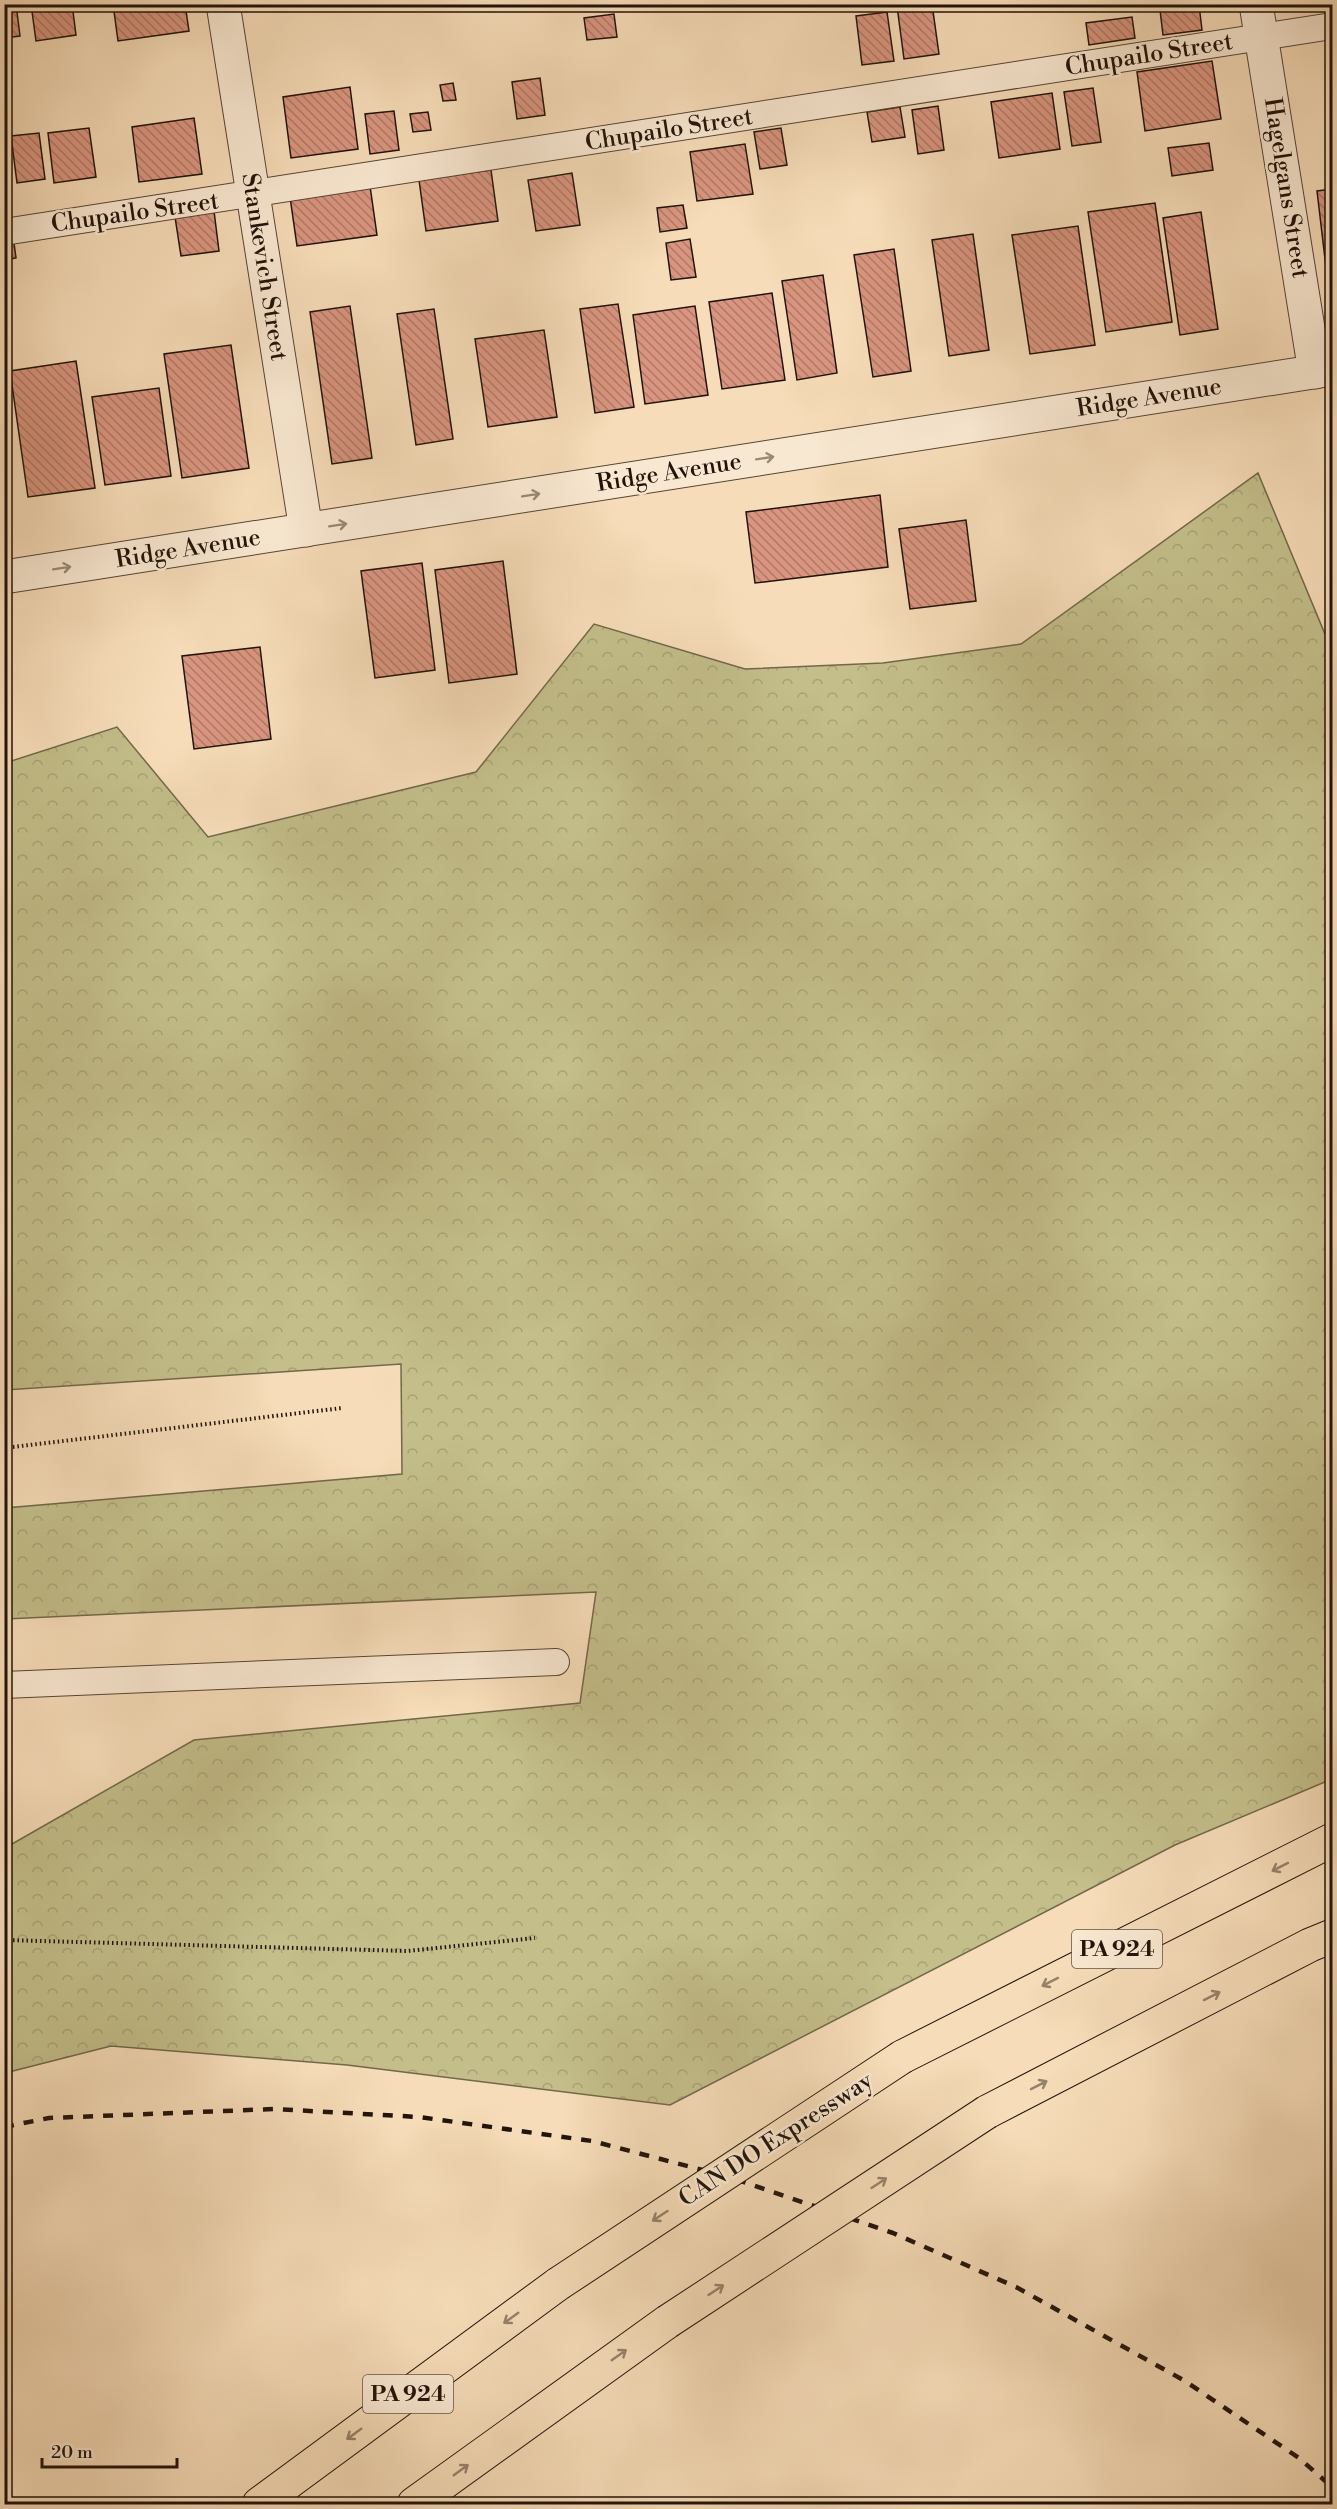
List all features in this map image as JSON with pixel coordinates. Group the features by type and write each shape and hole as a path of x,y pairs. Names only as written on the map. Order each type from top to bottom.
{"main road":[{"name":"CAN DO Expressway","path":"259,2505 558,2284 902,2057 1332,1840"},
{"path":"414,2505 667,2322 987,2112 1310,1945 1332,1936"}],"street":[{"name":"Stankevich Street","path":"223,4 306,530"},
{"name":"Hagelgans Street","path":"1256,4 1324,371"},
{"name":"Ridge Avenue","path":"4,577 1324,371"}],"lane":[{"name":"Chupailo Street","path":"4,232 1332,26"},
{"path":"4,1685 556,1662"}],"path":[{"path":"4,1448 342,1408"},
{"path":"4,1940 407,1951 535,1938"}],"green space":[{"path":"1258,473 1332,651 1332,1779 1175,1845 670,2105 347,2065 111,2046 5,2073 5,1848 194,1740 580,1703 596,1592 5,1619 5,1508 402,1474 401,1364 5,1390 5,763 117,727 208,837 476,772 594,624 745,669 883,663 1021,644"}],"building":[{"path":"4,4 16,4 20,36 4,38"},
{"path":"31,4 72,4 76,35 36,41"},
{"path":"113,4 185,4 189,31 118,41"},
{"path":"932,4 939,54 904,59 897,6"},
{"path":"1199,5 1202,30 1163,35 1160,10"},
{"path":"887,12 894,61 862,65 856,16"},
{"path":"614,14 617,37 587,40 584,18"},
{"path":"1132,17 1135,38 1089,45 1086,23"},
{"path":"1212,61 1221,119 1145,131 1137,72"},
{"path":"540,78 545,115 517,119 512,82"},
{"path":"453,83 456,100 443,101 440,85"},
{"path":"350,87 358,149 291,158 283,97"},
{"path":"1093,88 1101,142 1072,146 1064,92"},
{"path":"1052,93 1060,149 999,158 991,102"},
{"path":"938,106 944,150 918,154 912,110"},
{"path":"900,107 905,137 872,142 867,112"},
{"path":"394,111 399,150 370,154 365,114"},
{"path":"428,112 431,130 413,132 410,114"},
{"path":"194,118 202,174 139,182 132,127"},
{"path":"89,128 96,177 54,183 48,133"},
{"path":"781,128 787,165 760,169 754,132"},
{"path":"39,133 45,179 17,183 11,136"},
{"path":"1209,143 1213,170 1172,176 1168,148"},
{"path":"745,144 753,194 697,201 690,152"},
{"path":"491,170 498,221 426,231 419,180"},
{"path":"572,173 580,225 536,231 528,180"},
{"path":"370,186 377,235 297,246 290,197"},
{"path":"1332,189 1332,292 1329,293 1317,191"},
{"path":"1155,203 1172,322 1106,332 1088,212"},
{"path":"683,205 687,228 660,232 657,208"},
{"path":"214,211 219,251 181,256 175,217"},
{"path":"1201,212 1218,329 1180,335 1163,218"},
{"path":"1078,226 1095,345 1030,354 1012,235"},
{"path":"973,234 989,350 949,356 932,240"},
{"path":"690,239 696,277 671,280 666,243"},
{"path":"14,243 16,258 4,260 4,245"},
{"path":"894,249 911,371 873,377 854,255"},
{"path":"823,275 837,373 797,380 782,281"},
{"path":"772,293 785,380 722,389 709,302"},
{"path":"618,304 634,407 595,413 580,309"},
{"path":"350,306 372,458 332,464 310,312"},
{"path":"695,306 708,395 645,404 633,315"},
{"path":"434,309 453,439 416,445 397,314"},
{"path":"544,330 557,417 488,427 475,339"},
{"path":"231,345 249,468 182,478 164,354"},
{"path":"76,361 95,488 28,497 10,371"},
{"path":"159,388 171,476 105,485 92,397"},
{"path":"880,495 888,567 755,583 746,512"},
{"path":"966,520 976,601 910,609 899,529"},
{"path":"503,561 517,674 449,683 435,570"},
{"path":"422,563 435,670 375,678 361,571"},
{"path":"260,647 271,739 194,749 182,656"}],"railway":[{"path":"4,2127 49,2118 274,2109 419,2117 592,2141 729,2177 893,2233 1016,2287 1185,2381 1299,2458 1332,2487"}]}
